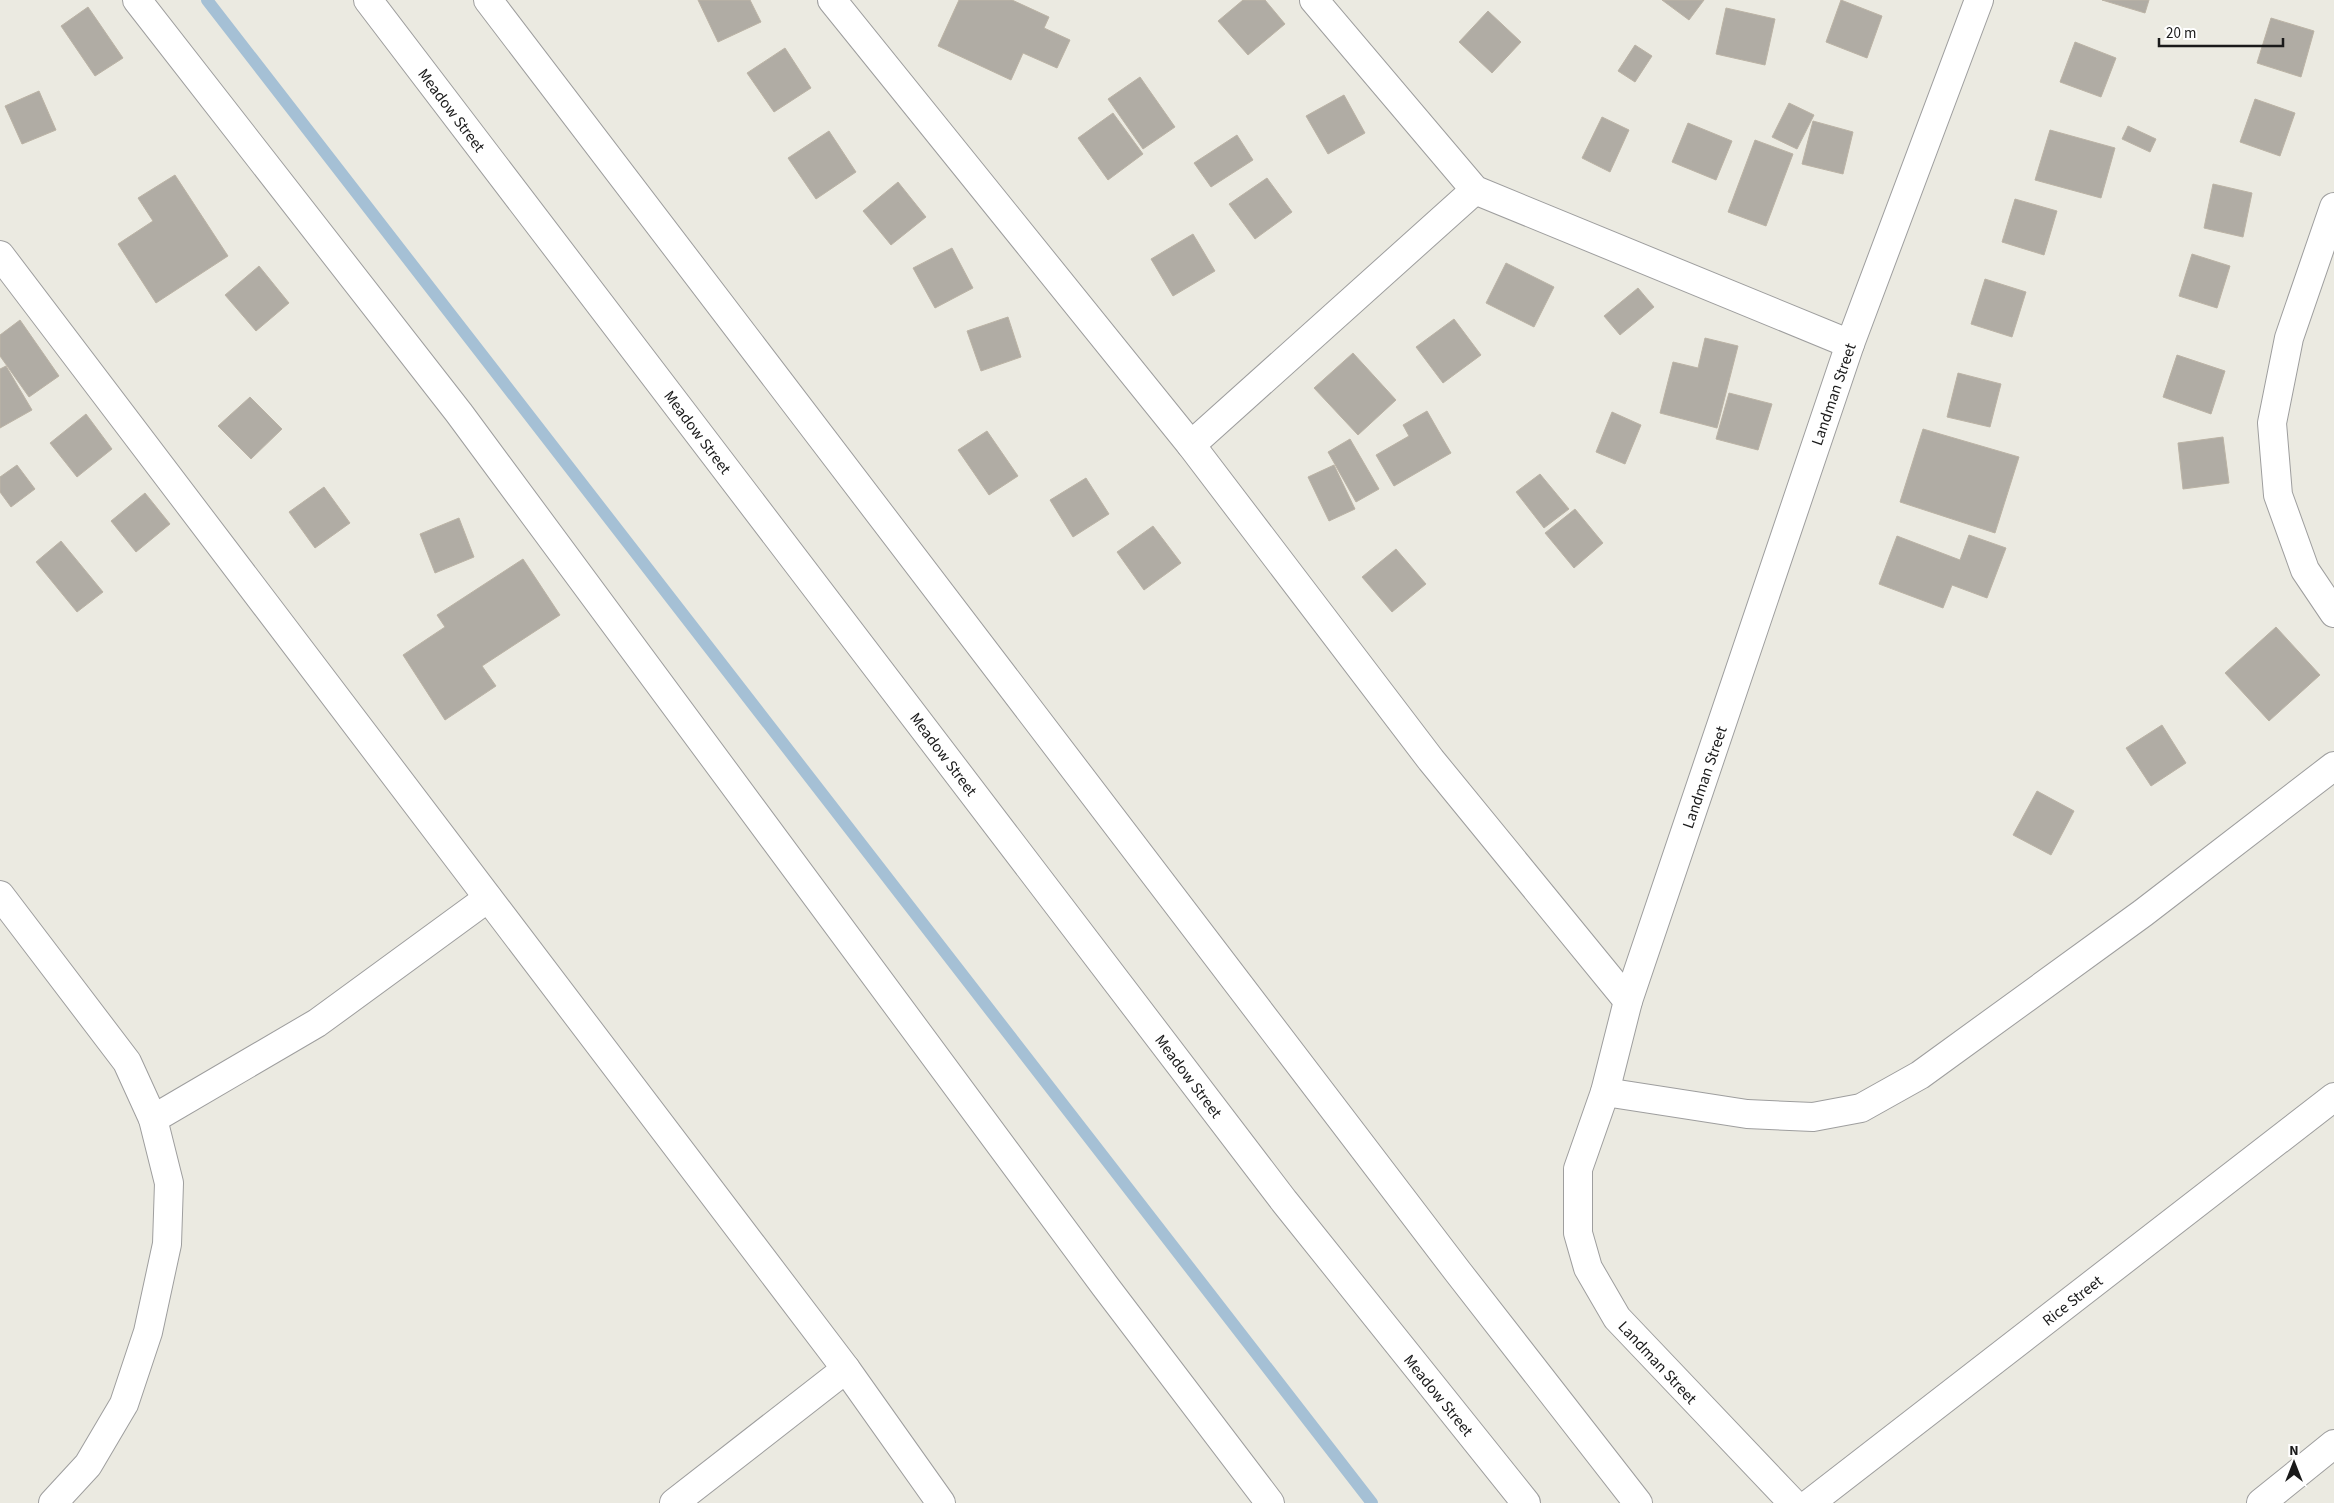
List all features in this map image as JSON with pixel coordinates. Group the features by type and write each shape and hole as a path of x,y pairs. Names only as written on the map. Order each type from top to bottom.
{"street":[{"path":"136,0 459,413 1099,1278 1270,1503"},
{"name":"Meadow Street","path":"368,0 1284,1201 1526,1503"},
{"path":"488,0 1458,1272 1638,1503"},
{"path":"832,0 1191,445 1430,760 1628,1001"},
{"path":"1314,0 1474,190 1850,344"},
{"name":"Landman Street","path":"1793,1503 1617,1318 1588,1268 1578,1233 1578,1169 1605,1092 1628,1001 1850,344 1980,0"},
{"path":"1191,445 1474,190"},
{"path":"2334,208 2289,338 2272,423 2278,496 2305,570 2334,613"},
{"path":"0,255 846,1369 941,1503"},
{"path":"1605,1092 1748,1114 1813,1117 1861,1108 1928,1070 2143,914 2334,766"},
{"path":"0,895 127,1062 153,1119 169,1183 166,1244 148,1332 124,1404 88,1465 53,1503"},
{"path":"153,1119 317,1023 488,898"},
{"name":"Rice Street","path":"1810,1503 2334,1097"},
{"path":"674,1503 846,1369"},
{"path":"2261,1503 2334,1444"}],"building":[{"path":"698,0 750,0 761,22 718,42"},
{"path":"959,0 1012,0 1049,17 1044,28 1070,40 1057,68 1023,53 1011,80 938,46"},
{"path":"1243,0 1265,0 1285,24 1248,55 1218,21"},
{"path":"1662,0 1704,0 1689,20"},
{"path":"1841,0 1882,16 1867,58 1826,42"},
{"path":"2102,0 2149,0 2145,13"},
{"path":"88,7 123,58 95,76 61,26"},
{"path":"1726,8 1775,19 1765,65 1716,54"},
{"path":"1488,11 1521,42 1492,73 1459,42"},
{"path":"2271,18 2314,31 2301,77 2257,63"},
{"path":"2075,42 2116,58 2101,97 2060,82"},
{"path":"1635,45 1652,56 1635,82 1618,71"},
{"path":"785,48 811,88 774,112 747,73"},
{"path":"1140,77 1175,127 1143,149 1108,99"},
{"path":"39,91 56,130 22,144 5,106"},
{"path":"1344,95 1365,133 1328,154 1306,116"},
{"path":"2255,99 2295,113 2280,156 2240,142"},
{"path":"1789,103 1814,115 1797,149 1772,137"},
{"path":"1113,113 1143,154 1108,180 1078,138"},
{"path":"1602,117 1629,130 1610,172 1582,158"},
{"path":"1813,121 1853,132 1843,174 1802,164"},
{"path":"1688,123 1732,141 1716,180 1672,162"},
{"path":"2128,126 2156,139 2150,152 2122,139"},
{"path":"2050,130 2115,148 2101,198 2035,180"},
{"path":"829,131 856,172 816,199 788,158"},
{"path":"1237,135 1253,160 1211,187 1194,163"},
{"path":"1755,140 1793,154 1766,226 1728,212"},
{"path":"175,175 228,256 156,303 118,244 153,221 138,198"},
{"path":"1267,178 1292,212 1255,239 1229,204"},
{"path":"898,182 926,217 891,245 863,211"},
{"path":"2213,184 2252,193 2243,237 2204,228"},
{"path":"2015,199 2057,211 2044,255 2002,242"},
{"path":"1193,234 1215,271 1173,296 1151,259"},
{"path":"952,248 973,288 935,308 913,268"},
{"path":"2192,254 2230,266 2217,308 2179,296"},
{"path":"1506,263 1554,287 1534,327 1486,303"},
{"path":"259,266 289,303 256,331 225,295"},
{"path":"1985,279 2026,292 2012,337 1971,324"},
{"path":"1638,288 1654,307 1620,335 1604,316"},
{"path":"1008,317 1021,357 981,371 967,331"},
{"path":"1454,319 1481,355 1443,383 1416,347"},
{"path":"20,320 59,376 29,397 0,356 0,335"},
{"path":"1705,338 1738,346 1717,428 1660,413 1673,362 1698,368"},
{"path":"1353,353 1396,400 1358,435 1314,388"},
{"path":"2177,355 2225,371 2211,414 2163,397"},
{"path":"6,366 32,410 0,428 0,369"},
{"path":"1958,373 2001,384 1990,427 1947,417"},
{"path":"1729,393 1772,404 1758,450 1716,439"},
{"path":"250,397 282,429 251,459 218,426"},
{"path":"1427,411 1451,453 1394,486 1376,455 1409,436 1403,425"},
{"path":"1612,412 1641,425 1625,464 1596,452"},
{"path":"86,414 112,449 77,477 50,443"},
{"path":"1923,429 2019,457 1995,533 1900,502"},
{"path":"987,431 1018,476 989,495 958,450"},
{"path":"2223,437 2229,483 2183,489 2178,443"},
{"path":"1350,439 1379,489 1356,502 1328,452"},
{"path":"17,465 35,489 11,507 0,492 0,477"},
{"path":"1334,465 1355,509 1329,521 1308,477"},
{"path":"1540,474 1569,509 1544,528 1516,492"},
{"path":"1086,478 1109,514 1073,537 1050,500"},
{"path":"324,487 350,523 315,548 289,512"},
{"path":"145,493 170,524 136,552 111,521"},
{"path":"1575,509 1603,543 1574,568 1545,533"},
{"path":"459,518 474,557 435,573 420,534"},
{"path":"1153,526 1181,563 1144,590 1117,552"},
{"path":"1969,535 2006,548 1987,598 1952,585 1943,608 1879,584 1897,536 1960,560"},
{"path":"61,541 103,592 77,612 36,562"},
{"path":"1396,549 1426,584 1392,612 1362,577"},
{"path":"523,559 560,615 482,666 496,686 445,720 403,655 445,627 437,615"},
{"path":"2276,627 2320,675 2269,721 2225,673"},
{"path":"2162,725 2186,763 2151,786 2126,748"},
{"path":"2037,791 2074,811 2051,855 2013,835"}],"waterway":[{"path":"207,0 1372,1503"}]}
